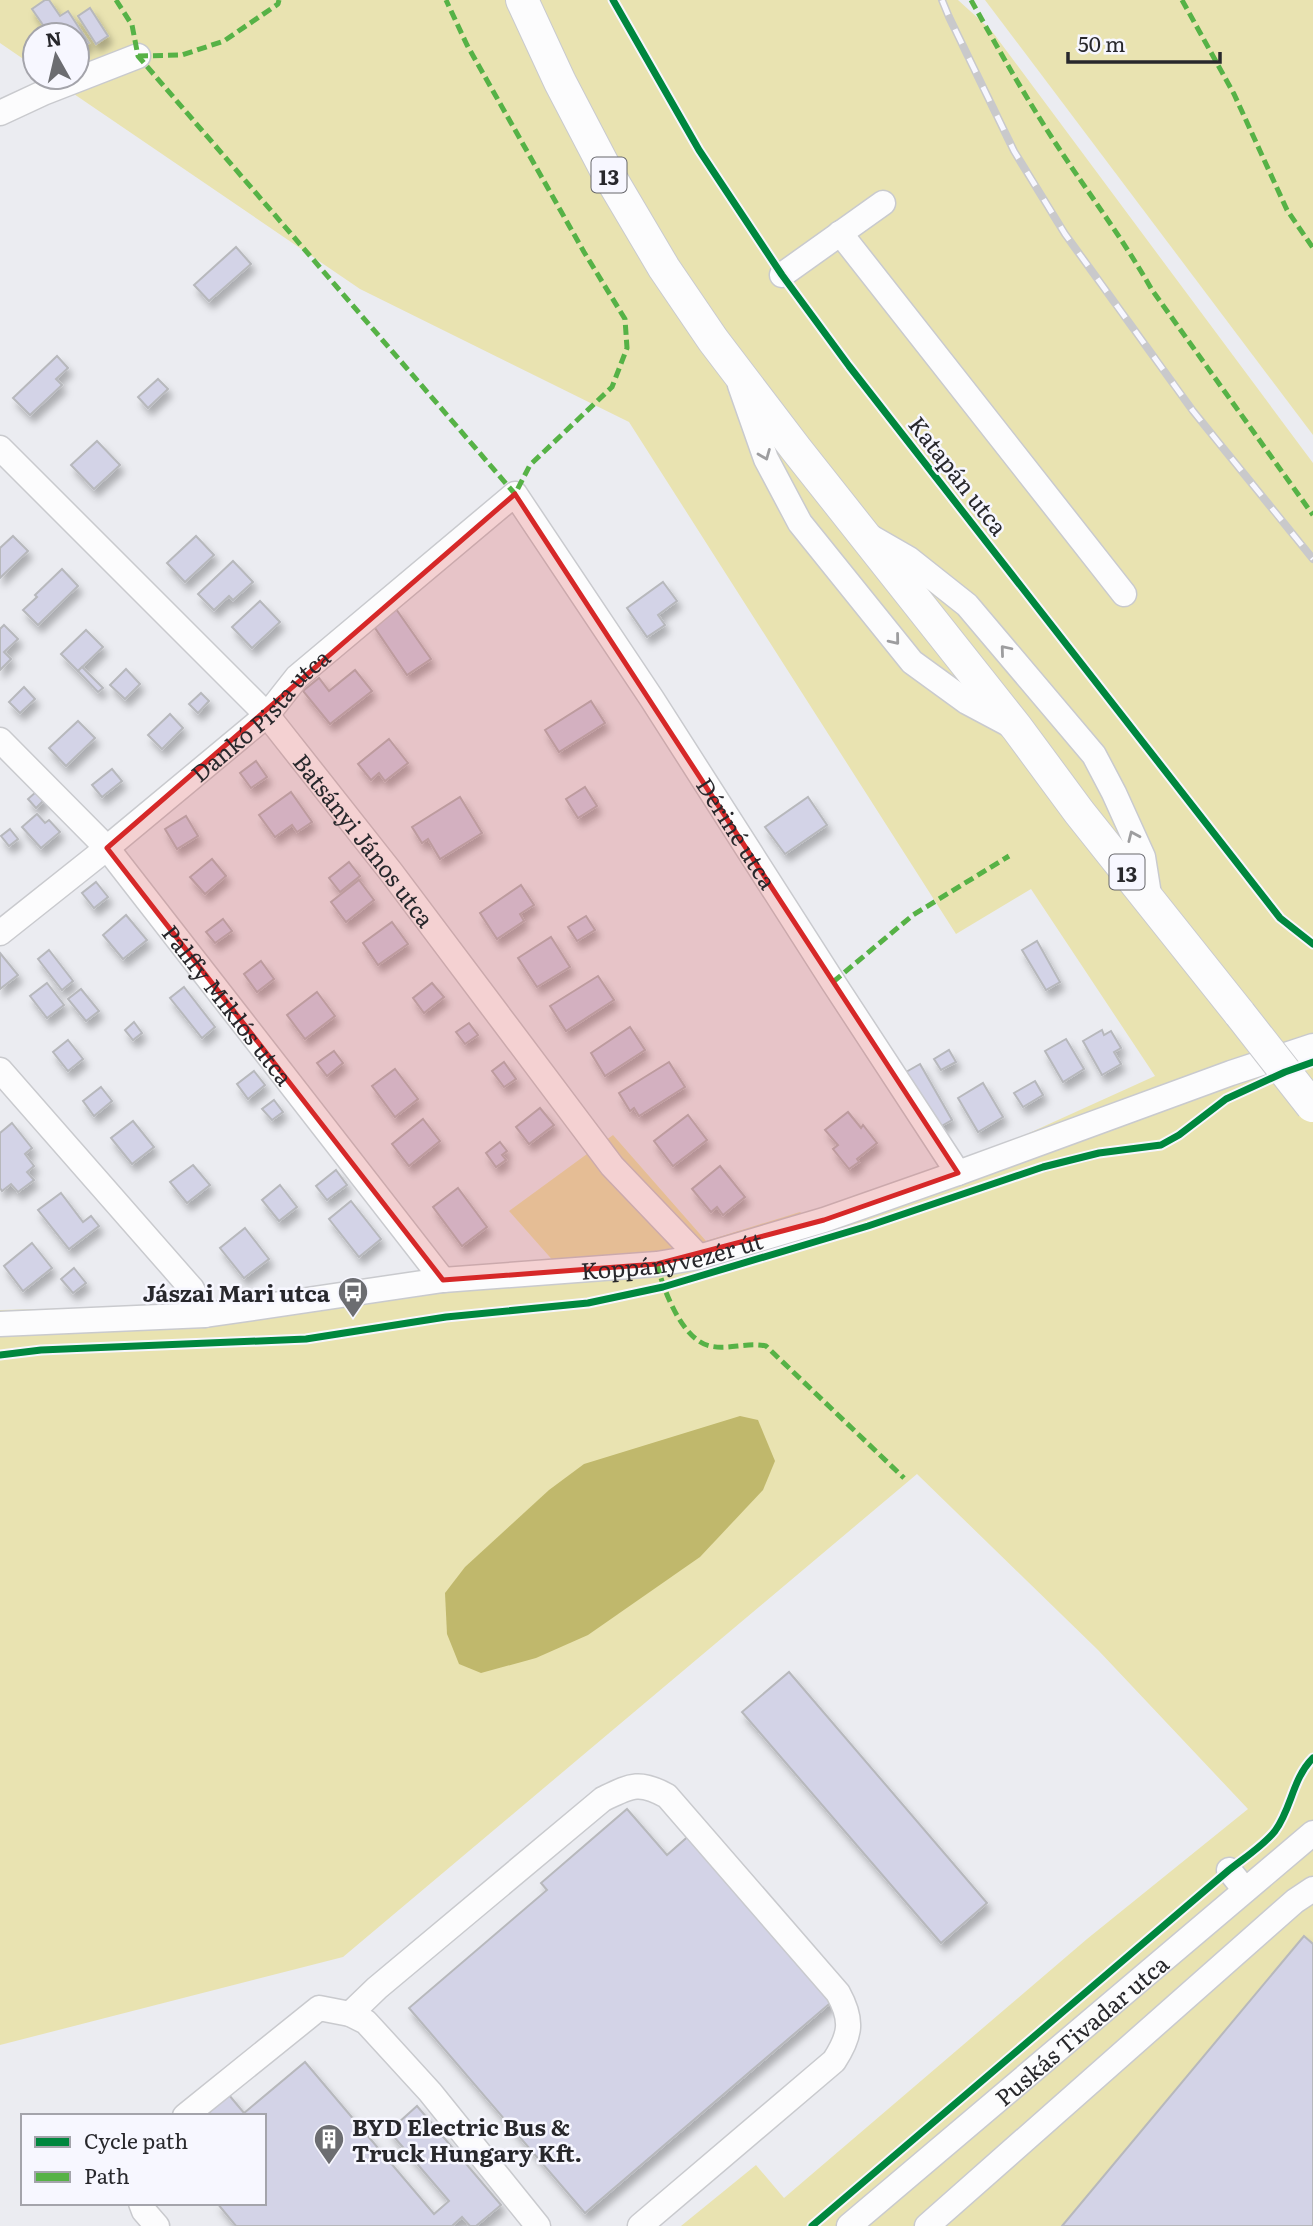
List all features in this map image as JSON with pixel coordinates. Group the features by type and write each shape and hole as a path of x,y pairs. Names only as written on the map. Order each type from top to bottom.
{"main road":[{"name":"13","path":"522,0 560,82 606,170 664,268 733,368 1313,1107"}],"street":[{"path":"0,113 138,56"},
{"path":"782,275 883,203"},
{"path":"840,233 1124,594"},
{"path":"733,368 766,459 800,523 912,662 967,702 1017,728"},
{"name":"Batsányi János utca","path":"0,448 267,715 391,872 612,1166 699,1257"},
{"name":"Dankó Pista utca","path":"0,933 267,715 297,677 515,494"},
{"name":"Dériné utca","path":"515,494 630,665 832,982 958,1173"},
{"path":"859,530 909,559 967,605 1094,755 1143,858 1151,902"},
{"name":"Pálffy Miklós utca","path":"0,740 107,848 443,1280"},
{"name":"Koppányvezér út","path":"0,1324 205,1315 443,1280 657,1264 699,1257 824,1220 1313,1046"},
{"path":"0,1070 192,1289 205,1315"},
{"path":"350,2014 377,1988 603,1800 629,1787 651,1787 667,1796 838,1993 845,2006 849,2032 844,2047 834,2061 640,2226"},
{"name":"Puskás Tivadar utca","path":"849,2226 1313,1833"},
{"path":"1229,1870 1245,1891"},
{"path":"927,2226 1294,1901 1313,1889"},
{"path":"187,2114 319,2008 350,2014 366,2022 430,2092 538,2226"},
{"path":"142,2205 156,2226"}],"highlighted area":[{"path":"515,494 958,1173 824,1220 657,1264 443,1280 107,848"}],"shaded area":[{"path":"0,0 958,0 991,30 1313,463 1313,2226 681,2226 756,2165 784,2198 1087,1939 1248,1809 1098,1650 917,1474 343,1957 0,2045 0,1310 176,1306 454,1266 556,1264 509,1211 613,1135 706,1241 800,1212 808,1219 930,1178 1155,1076 1031,889 956,934 629,422 360,289 70,91 91,91 91,21 21,21 21,57 0,43"},
{"path":"985,0 1313,0 1313,435"},
{"path":"740,1416 758,1420 775,1461 763,1490 700,1557 588,1635 536,1658 481,1673 459,1664 447,1634 445,1593 465,1567 549,1490 584,1464"}],"building":[{"path":"49,0 60,16 68,11 75,21 40,21 32,9"},
{"path":"90,8 108,36 96,44 91,36 91,21 81,21 78,16"},
{"path":"236,247 251,264 209,301 194,285"},
{"path":"57,356 68,368 56,379 62,385 30,415 13,398"},
{"path":"158,379 168,389 148,408 138,397"},
{"path":"97,441 120,465 94,489 71,465"},
{"path":"13,536 28,551 0,578 0,548"},
{"path":"196,536 214,555 185,582 167,563"},
{"path":"233,561 253,582 233,600 229,596 214,610 198,594"},
{"path":"62,569 78,586 38,625 23,610"},
{"path":"663,582 677,601 658,615 665,625 647,637 627,608"},
{"path":"260,601 280,622 252,648 232,627"},
{"path":"396,609 431,659 407,675 373,625"},
{"path":"4,625 18,639 4,652 11,659 0,670 0,629"},
{"path":"86,630 103,647 78,671 61,654"},
{"path":"82,667 103,688 98,692 78,671"},
{"path":"126,669 140,684 125,699 110,685"},
{"path":"355,670 372,691 330,724 303,691 319,678 329,691"},
{"path":"24,687 35,699 20,713 9,702"},
{"path":"201,693 209,701 198,713 189,704"},
{"path":"591,701 605,723 559,752 545,730"},
{"path":"170,714 183,728 162,749 148,735"},
{"path":"78,721 95,738 66,766 49,748"},
{"path":"389,739 408,763 385,781 379,773 371,780 358,764"},
{"path":"256,761 267,777 251,788 240,773"},
{"path":"112,769 122,781 102,797 92,785"},
{"path":"585,787 597,806 578,818 566,799"},
{"path":"37,791 45,799 36,808 28,799"},
{"path":"291,792 312,822 297,832 292,825 275,837 259,815"},
{"path":"460,797 482,833 440,859 428,839 422,843 412,827"},
{"path":"808,797 827,825 785,854 765,827"},
{"path":"37,814 45,823 49,820 60,832 41,848 22,827"},
{"path":"186,816 198,836 177,849 165,829"},
{"path":"10,829 18,839 9,846 1,836"},
{"path":"212,859 226,876 205,894 190,877"},
{"path":"349,862 360,876 340,892 329,878"},
{"path":"359,880 374,900 346,922 331,902"},
{"path":"96,882 108,897 94,908 82,893"},
{"path":"521,885 534,905 520,914 524,921 497,939 480,913"},
{"path":"126,915 147,940 123,959 103,935"},
{"path":"586,916 595,930 577,941 568,927"},
{"path":"223,919 232,931 215,943 206,932"},
{"path":"392,922 408,944 378,965 363,943"},
{"path":"551,937 570,967 537,987 518,958"},
{"path":"1037,941 1060,982 1046,990 1022,950"},
{"path":"49,950 73,981 62,990 38,959"},
{"path":"0,953 18,975 0,989"},
{"path":"261,961 274,979 257,992 244,974"},
{"path":"598,976 614,1000 566,1031 550,1006"},
{"path":"47,983 64,1005 47,1018 30,996"},
{"path":"432,983 444,997 424,1013 413,998"},
{"path":"184,987 215,1027 202,1038 170,998"},
{"path":"81,989 99,1011 86,1021 68,999"},
{"path":"317,992 335,1016 305,1039 287,1015"},
{"path":"134,1022 142,1033 133,1040 125,1030"},
{"path":"469,1023 478,1035 465,1044 456,1032"},
{"path":"630,1027 645,1050 605,1076 591,1053"},
{"path":"1102,1030 1104,1035 1111,1031 1121,1048 1114,1052 1121,1064 1102,1075 1083,1041"},
{"path":"1066,1039 1084,1069 1063,1082 1045,1051"},
{"path":"68,1040 83,1059 68,1071 53,1052"},
{"path":"949,1050 956,1062 941,1070 934,1059"},
{"path":"334,1051 343,1063 327,1076 317,1063"},
{"path":"504,1062 516,1079 504,1087 492,1071"},
{"path":"669,1062 685,1087 639,1116 634,1108 630,1111 619,1093"},
{"path":"920,1064 952,1120 938,1128 906,1072"},
{"path":"395,1069 418,1099 395,1117 372,1086"},
{"path":"254,1071 265,1085 248,1099 237,1084"},
{"path":"1035,1081 1043,1095 1023,1107 1014,1093"},
{"path":"983,1083 1003,1117 978,1132 958,1098"},
{"path":"101,1087 112,1101 94,1116 83,1101"},
{"path":"274,1100 283,1112 272,1120 262,1109"},
{"path":"540,1108 554,1125 529,1144 516,1127"},
{"path":"848,1112 877,1143 849,1169 833,1149 838,1145 825,1130"},
{"path":"688,1115 707,1140 673,1166 654,1141"},
{"path":"423,1119 440,1141 409,1166 392,1144"},
{"path":"133,1121 154,1147 132,1164 111,1138"},
{"path":"12,1123 32,1148 25,1154 34,1166 27,1172 34,1180 18,1192 11,1184 2,1191 0,1188 0,1133"},
{"path":"500,1142 507,1151 502,1155 506,1160 496,1167 486,1153"},
{"path":"193,1165 210,1185 187,1203 170,1182"},
{"path":"720,1166 745,1197 723,1215 717,1207 711,1212 692,1189"},
{"path":"336,1170 347,1185 327,1200 316,1186"},
{"path":"280,1185 297,1207 279,1221 262,1200"},
{"path":"458,1188 487,1227 462,1246 433,1207"},
{"path":"61,1193 83,1222 91,1216 99,1226 69,1249 38,1210"},
{"path":"351,1201 381,1239 359,1257 329,1219"},
{"path":"245,1228 269,1259 244,1278 220,1248"},
{"path":"32,1243 52,1268 23,1291 4,1266"},
{"path":"74,1268 86,1283 73,1293 61,1279"},
{"path":"789,1672 987,1903 941,1943 742,1712"},
{"path":"627,1809 667,1855 692,1833 835,1999 585,2213 409,2008 547,1890 541,1883"},
{"path":"1304,1936 1313,1944 1313,2226 1062,2226"},
{"name":"BYD Electric Bus & Truck Hungary Kft.","path":"305,2062 434,2214 449,2201 389,2131 417,2106 501,2205 476,2226 470,2226 462,2217 452,2226 236,2226 219,2205 266,2205 266,2114 207,2114 229,2095 244,2113"}],"railway":[{"path":"942,0 1014,151 1065,234 1193,411 1313,559"}],"marked path":[{"path":"116,0 132,25 138,56 515,494 530,465 612,387 627,348 625,319 467,45 446,0"},
{"path":"138,56 182,55 224,41 278,4 279,0"},
{"path":"971,0 1044,125 1152,290 1313,515"},
{"path":"1182,0 1234,94 1287,210 1313,248"},
{"path":"833,982 913,915 1009,856"},
{"path":"657,1264 675,1312 700,1342 724,1347 766,1346 904,1478"}],"cycle path":[{"name":"Katapán utca","path":"613,0 699,150 782,275 849,366 1280,918 1313,944"},
{"path":"0,1355 41,1350 306,1339 446,1317 588,1303 663,1287 868,1226 1043,1167 1099,1153 1161,1145 1179,1135 1226,1099 1313,1062"},
{"path":"812,2226 1265,1842 1281,1822 1296,1784 1313,1758"}],"place":[{"name":"Jászai Mari utca","path":"353,1319"},
{"name":"BYD Electric Bus & Truck Hungary Kft.","path":"329,2166"}]}
